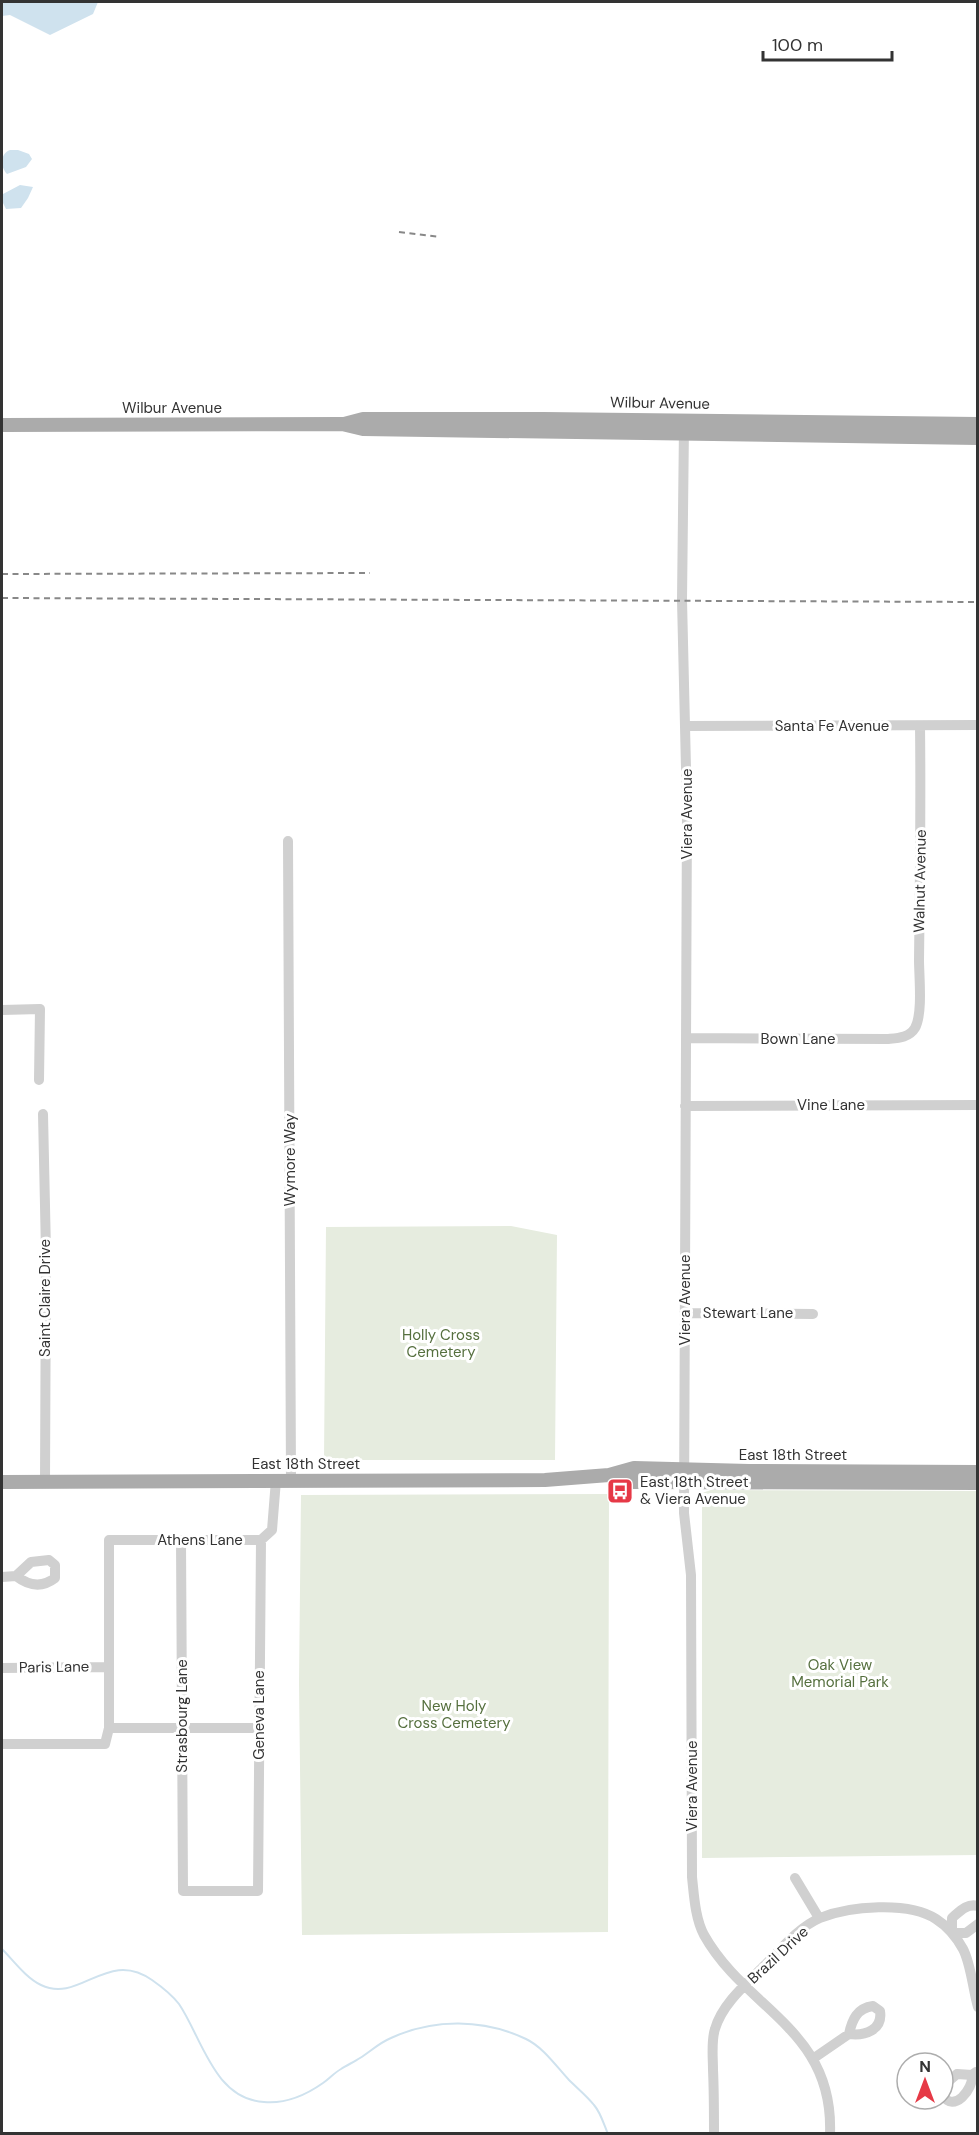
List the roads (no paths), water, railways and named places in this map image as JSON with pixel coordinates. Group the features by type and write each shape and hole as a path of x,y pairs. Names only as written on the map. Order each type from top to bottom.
{"main road":[{"name":"Wilbur Avenue","path":"2,425 342,424 363,419 922,430 978,424"},
{"name":"Wilbur Avenue","path":"922,430 978,438"},
{"name":"East 18th Street","path":"2,1482 545,1480 609,1475 634,1468 685,1476 978,1483"},
{"name":"East 18th Street","path":"685,1476 749,1471 978,1472"}],"street":[{"name":"Viera Avenue","path":"684,427 682,600 686,726 684,1513 691,1575 692,1877 695,1904 703,1933 722,1961 794,2033 814,2058 826,2091 830,2133"},
{"name":"Santa Fe Avenue","path":"686,726 978,725"},
{"name":"Walnut Avenue","path":"910,1034 916,1027 918,1017 920,726"},
{"name":"Wymore Way","path":"288,841 291,1480"},
{"path":"2,1010 40,1009 39,1080"},
{"name":"Bown Lane","path":"686,1038 887,1039 910,1034"},
{"name":"Vine Lane","path":"685,1106 978,1105"},
{"name":"Saint Claire Drive","path":"43,1114 46,1252 45,1482"},
{"name":"Stewart Lane","path":"684,1313 813,1314"},
{"name":"Athens Lane","path":"108,1667 109,1540 261,1540 272,1530 276,1480"},
{"name":"Strasbourg Lane","path":"181,1540 183,1891 258,1891"},
{"name":"Geneva Lane","path":"258,1891 261,1540"},
{"path":"2,1577 16,1576"},
{"path":"2,1744 105,1744 109,1728 108,1667"},
{"name":"Paris Lane","path":"2,1668 108,1667"},
{"path":"109,1728 259,1728"},
{"path":"795,1878 819,1918"},
{"path":"978,1906 964,1907 952,1918 952,1933 966,1934 978,1924"},
{"name":"Brazil Drive","path":"714,2133 714,2029 723,2012 746,1985 798,1933 819,1918 846,1911 879,1907 908,1909 934,1918 952,1933 964,1951 978,2007"},
{"path":"814,2058 849,2034"},
{"path":"955,2076 975,2073 969,2091 955,2102"}],"water":[{"path":"2,2 98,2 93,14 50,35 10,15 2,16"},
{"path":"10,150 29,154 32,159 26,167 7,174 2,160 4,154"},
{"path":"20,185 33,187 28,198 21,208 6,209 2,201 3,194"}],"waterway":[{"path":"2,1949 30,1978 41,1985 55,1989 68,1988 121,1970 136,1972 152,1980 179,2004 211,2065 221,2079 233,2090 247,2098 272,2102 303,2095 383,2042 407,2031 442,2024 476,2025 510,2032 538,2047 594,2105 608,2134"}],"railway":[{"path":"399,232 440,237"},
{"path":"2,574 370,573"},
{"path":"2,598 978,602"}],"place":[{"name":"East 18th Street & Viera Avenue","path":"620,1491"}],"park label":[{"name":"Holly Cross Cemetery","path":"441,1344"},
{"name":"Oak View Memorial Park","path":"840,1674"},
{"name":"New Holy Cross Cemetery","path":"454,1714"}]}
